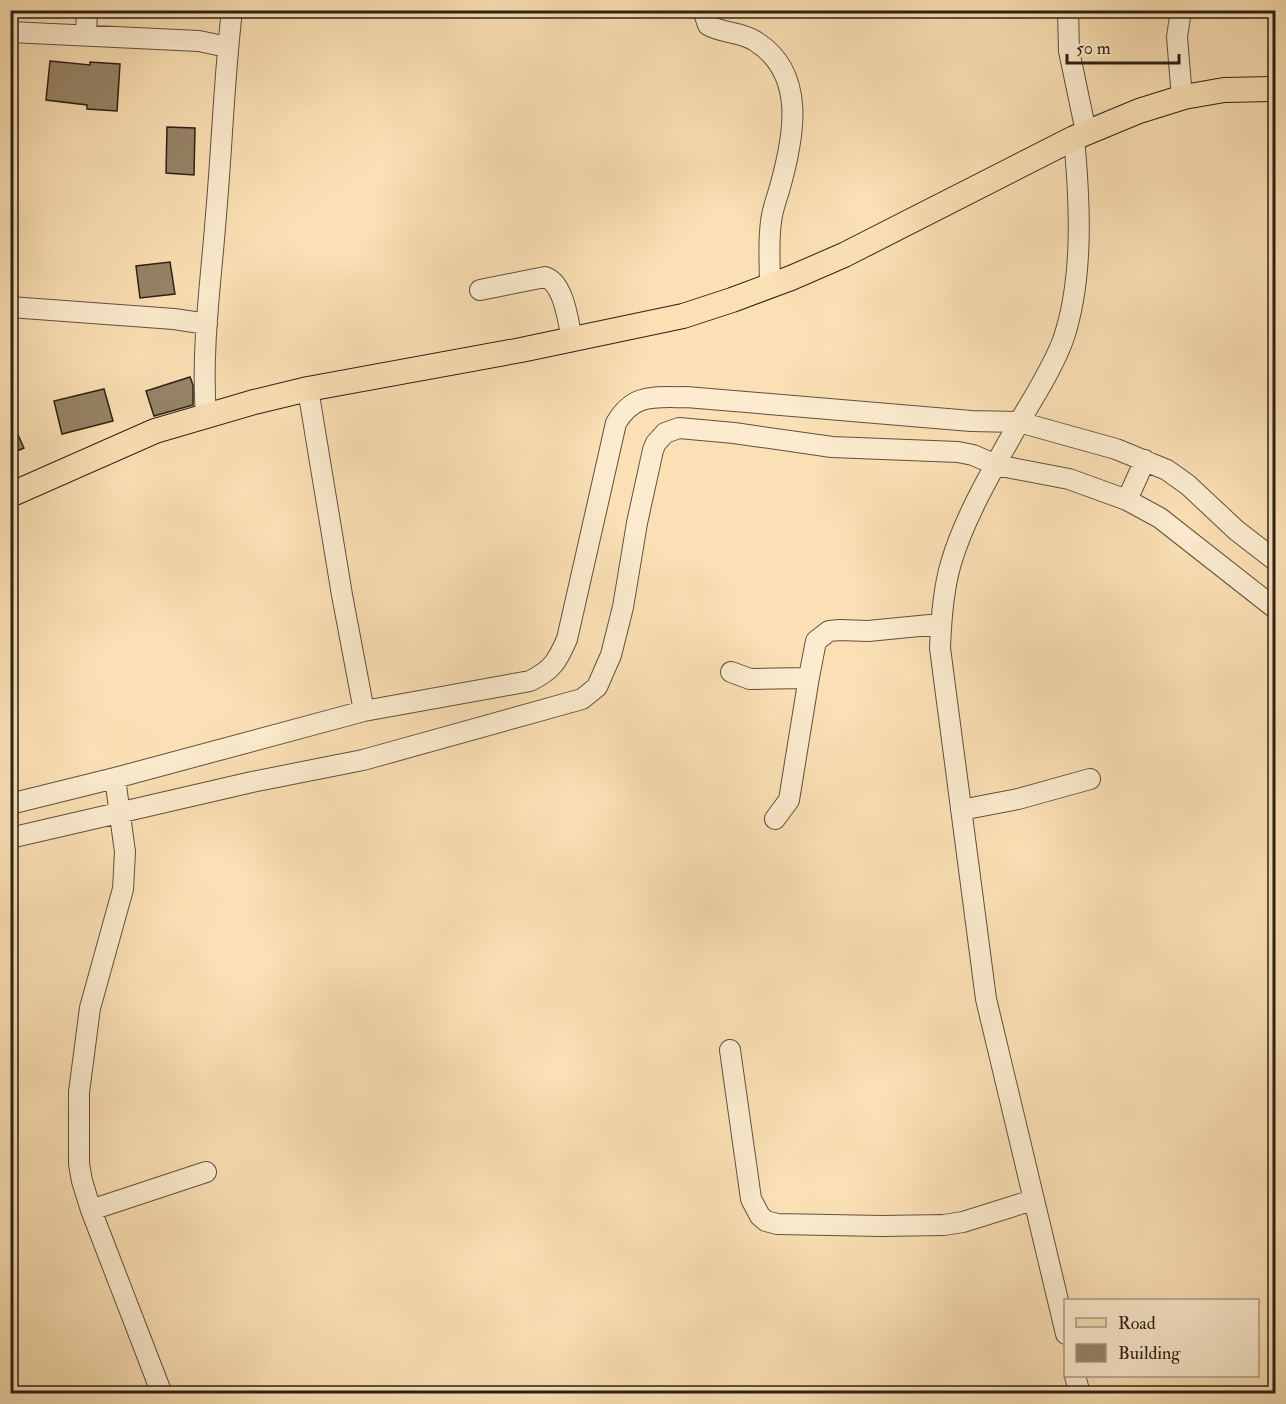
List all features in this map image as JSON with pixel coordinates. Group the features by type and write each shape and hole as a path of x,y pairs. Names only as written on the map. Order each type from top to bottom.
{"main road":[{"path":"10,495 155,431 206,416 308,389 682,316 770,286 854,250 1080,135 1139,111 1182,98 1224,90 1275,89"}],"street":[{"path":"86,35 87,10"},
{"path":"206,416 203,369 227,47 232,10"},
{"path":"703,10 708,25 716,30 732,31 754,40 768,51 778,62 792,95 793,123 771,221 770,286"},
{"path":"1064,1330 986,999 940,648 940,624 950,565 960,536 998,461 1054,363 1073,299 1079,207 1080,135 1069,51 1068,10"},
{"path":"1181,10 1177,37 1182,98"},
{"path":"10,32 199,41 227,47"},
{"path":"480,290 545,278 551,279 560,290 572,339"},
{"path":"10,307 174,319 207,324"},
{"path":"308,389 364,711"},
{"path":"10,804 116,782 364,711 530,681 548,672 559,657 567,639 616,423 623,410 633,402 650,398 687,397 1018,425 1116,450 1143,465 1167,470 1188,485 1243,536 1275,561"},
{"path":"10,838 118,810 363,760 582,699 597,687 611,655 623,607 637,523 653,450 660,438 672,429 734,433 832,447 958,452 1070,479 1128,497 1160,518 1275,609"},
{"path":"1128,497 1143,465"},
{"path":"775,819 789,800 816,641 829,631 868,631 940,624"},
{"path":"731,672 750,679 809,677"},
{"path":"961,810 1018,799 1090,779"},
{"path":"116,782 125,852 123,889 90,1008 79,1092 79,1164 91,1210 162,1394"},
{"path":"730,1050 751,1199 755,1209 766,1221 777,1224 944,1225 963,1222 1034,1200"},
{"path":"91,1210 206,1172"},
{"path":"1076,1377 1080,1394"}],"building":[{"path":"50,61 90,65 90,62 120,64 117,111 87,109 87,105 46,100"},
{"path":"167,127 195,128 194,175 166,173"},
{"path":"170,262 175,294 140,298 136,266"},
{"path":"190,377 193,385 193,405 154,416 146,391"},
{"path":"104,389 113,421 62,434 54,401"},
{"path":"10,417 24,448 10,454"}]}
